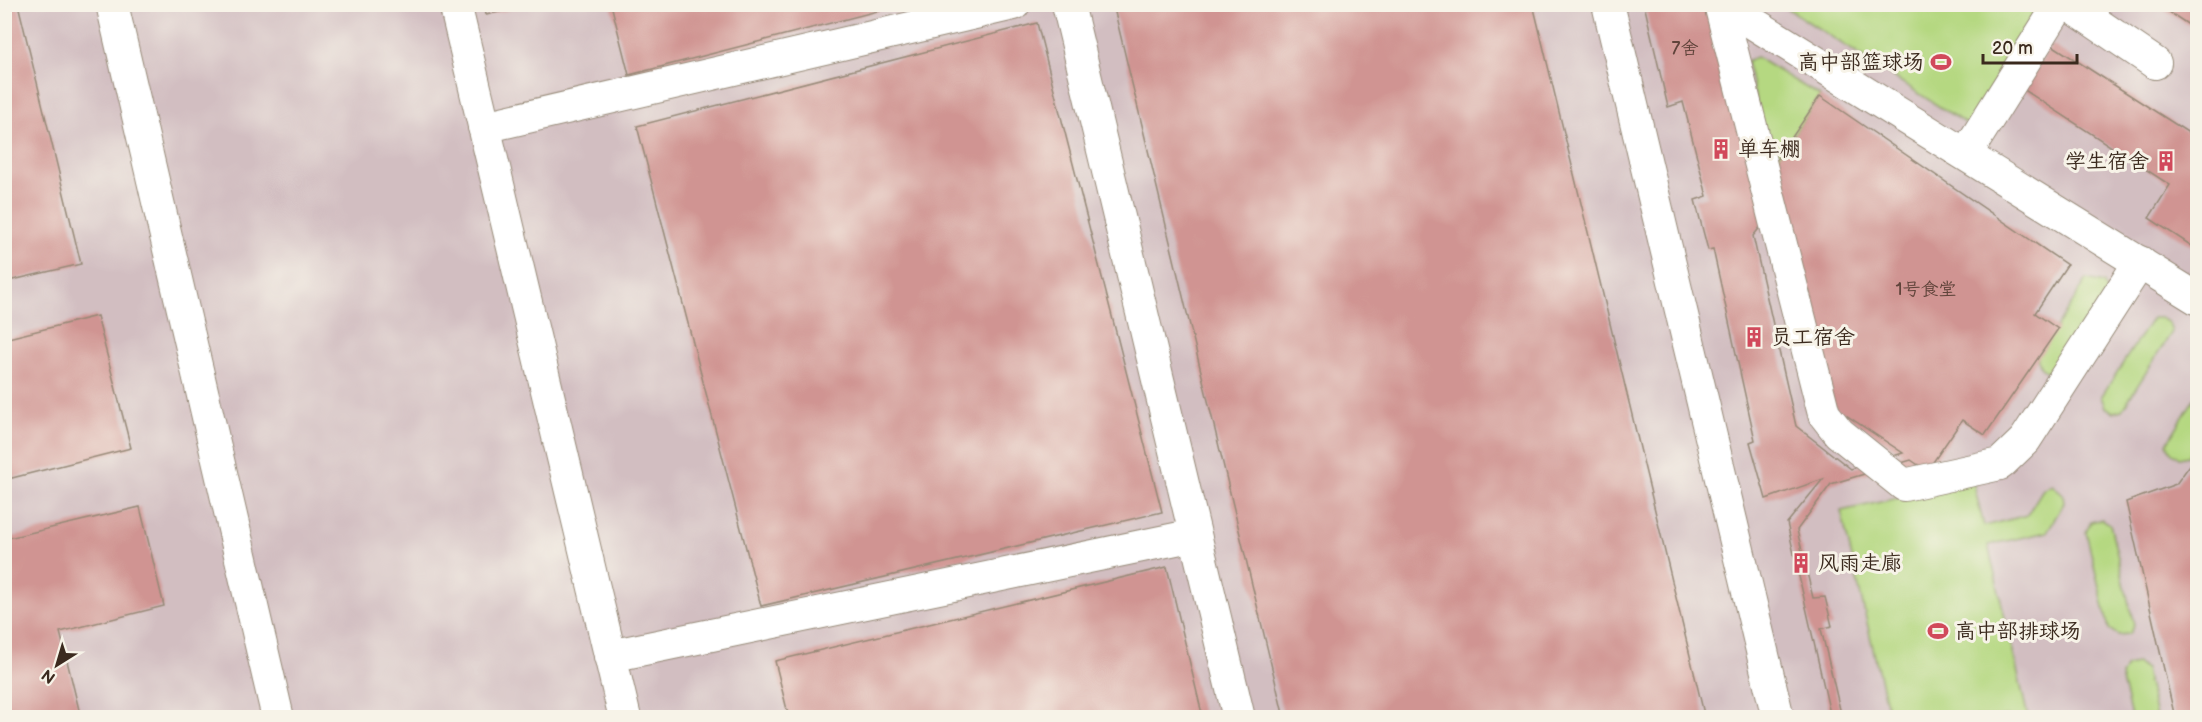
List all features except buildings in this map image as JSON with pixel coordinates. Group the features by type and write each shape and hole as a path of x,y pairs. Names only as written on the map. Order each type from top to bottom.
{"street":[{"path":"112,4 278,717"},
{"path":"455,4 625,717"},
{"path":"484,127 1014,4"},
{"path":"1068,4 1239,717"},
{"path":"1608,4 1778,717"},
{"path":"1720,4 1824,414 1839,433 1904,485 2000,464 2025,440 2140,262"},
{"path":"1729,4 1748,20 2198,299"},
{"path":"1966,154 2060,4"},
{"path":"2067,4 2155,63"},
{"path":"610,656 1195,535"}],"shaded area":[{"path":"4,5 2197,5 2197,717 5,717"}],"green space":[{"name":"高中部篮球场","path":"2044,4 1969,126 1782,5"},
{"path":"1756,57 1820,96 1771,168 1747,61"},
{"path":"2087,279 2104,283 2107,293 2058,371 2049,373 2041,368 2037,358"},
{"path":"2152,318 2161,318 2169,323 2172,332 2122,410 2114,412 2105,407 2101,397"},
{"path":"2197,394 2197,440 2188,456 2179,458 2171,452 2167,443"},
{"name":"高中部排球场","path":"1973,481 1984,526 2027,515 2043,489 2052,484 2063,494 2064,503 2047,532 1988,545 2028,717 1889,717 1841,511"},
{"path":"2102,519 2110,524 2134,625 2129,634 2118,635 2109,629 2086,532 2091,522"},
{"path":"2137,664 2145,669 2156,717 2131,717 2121,676 2126,666"}],"place":[{"name":"高中部篮球场","path":"1941,62"},
{"name":"单车棚","path":"1721,149"},
{"name":"学生宿舍","path":"2166,161"},
{"name":"员工宿舍","path":"1754,337"},
{"name":"风雨走廊","path":"1801,563"},
{"name":"高中部排球场","path":"1938,631"}]}
